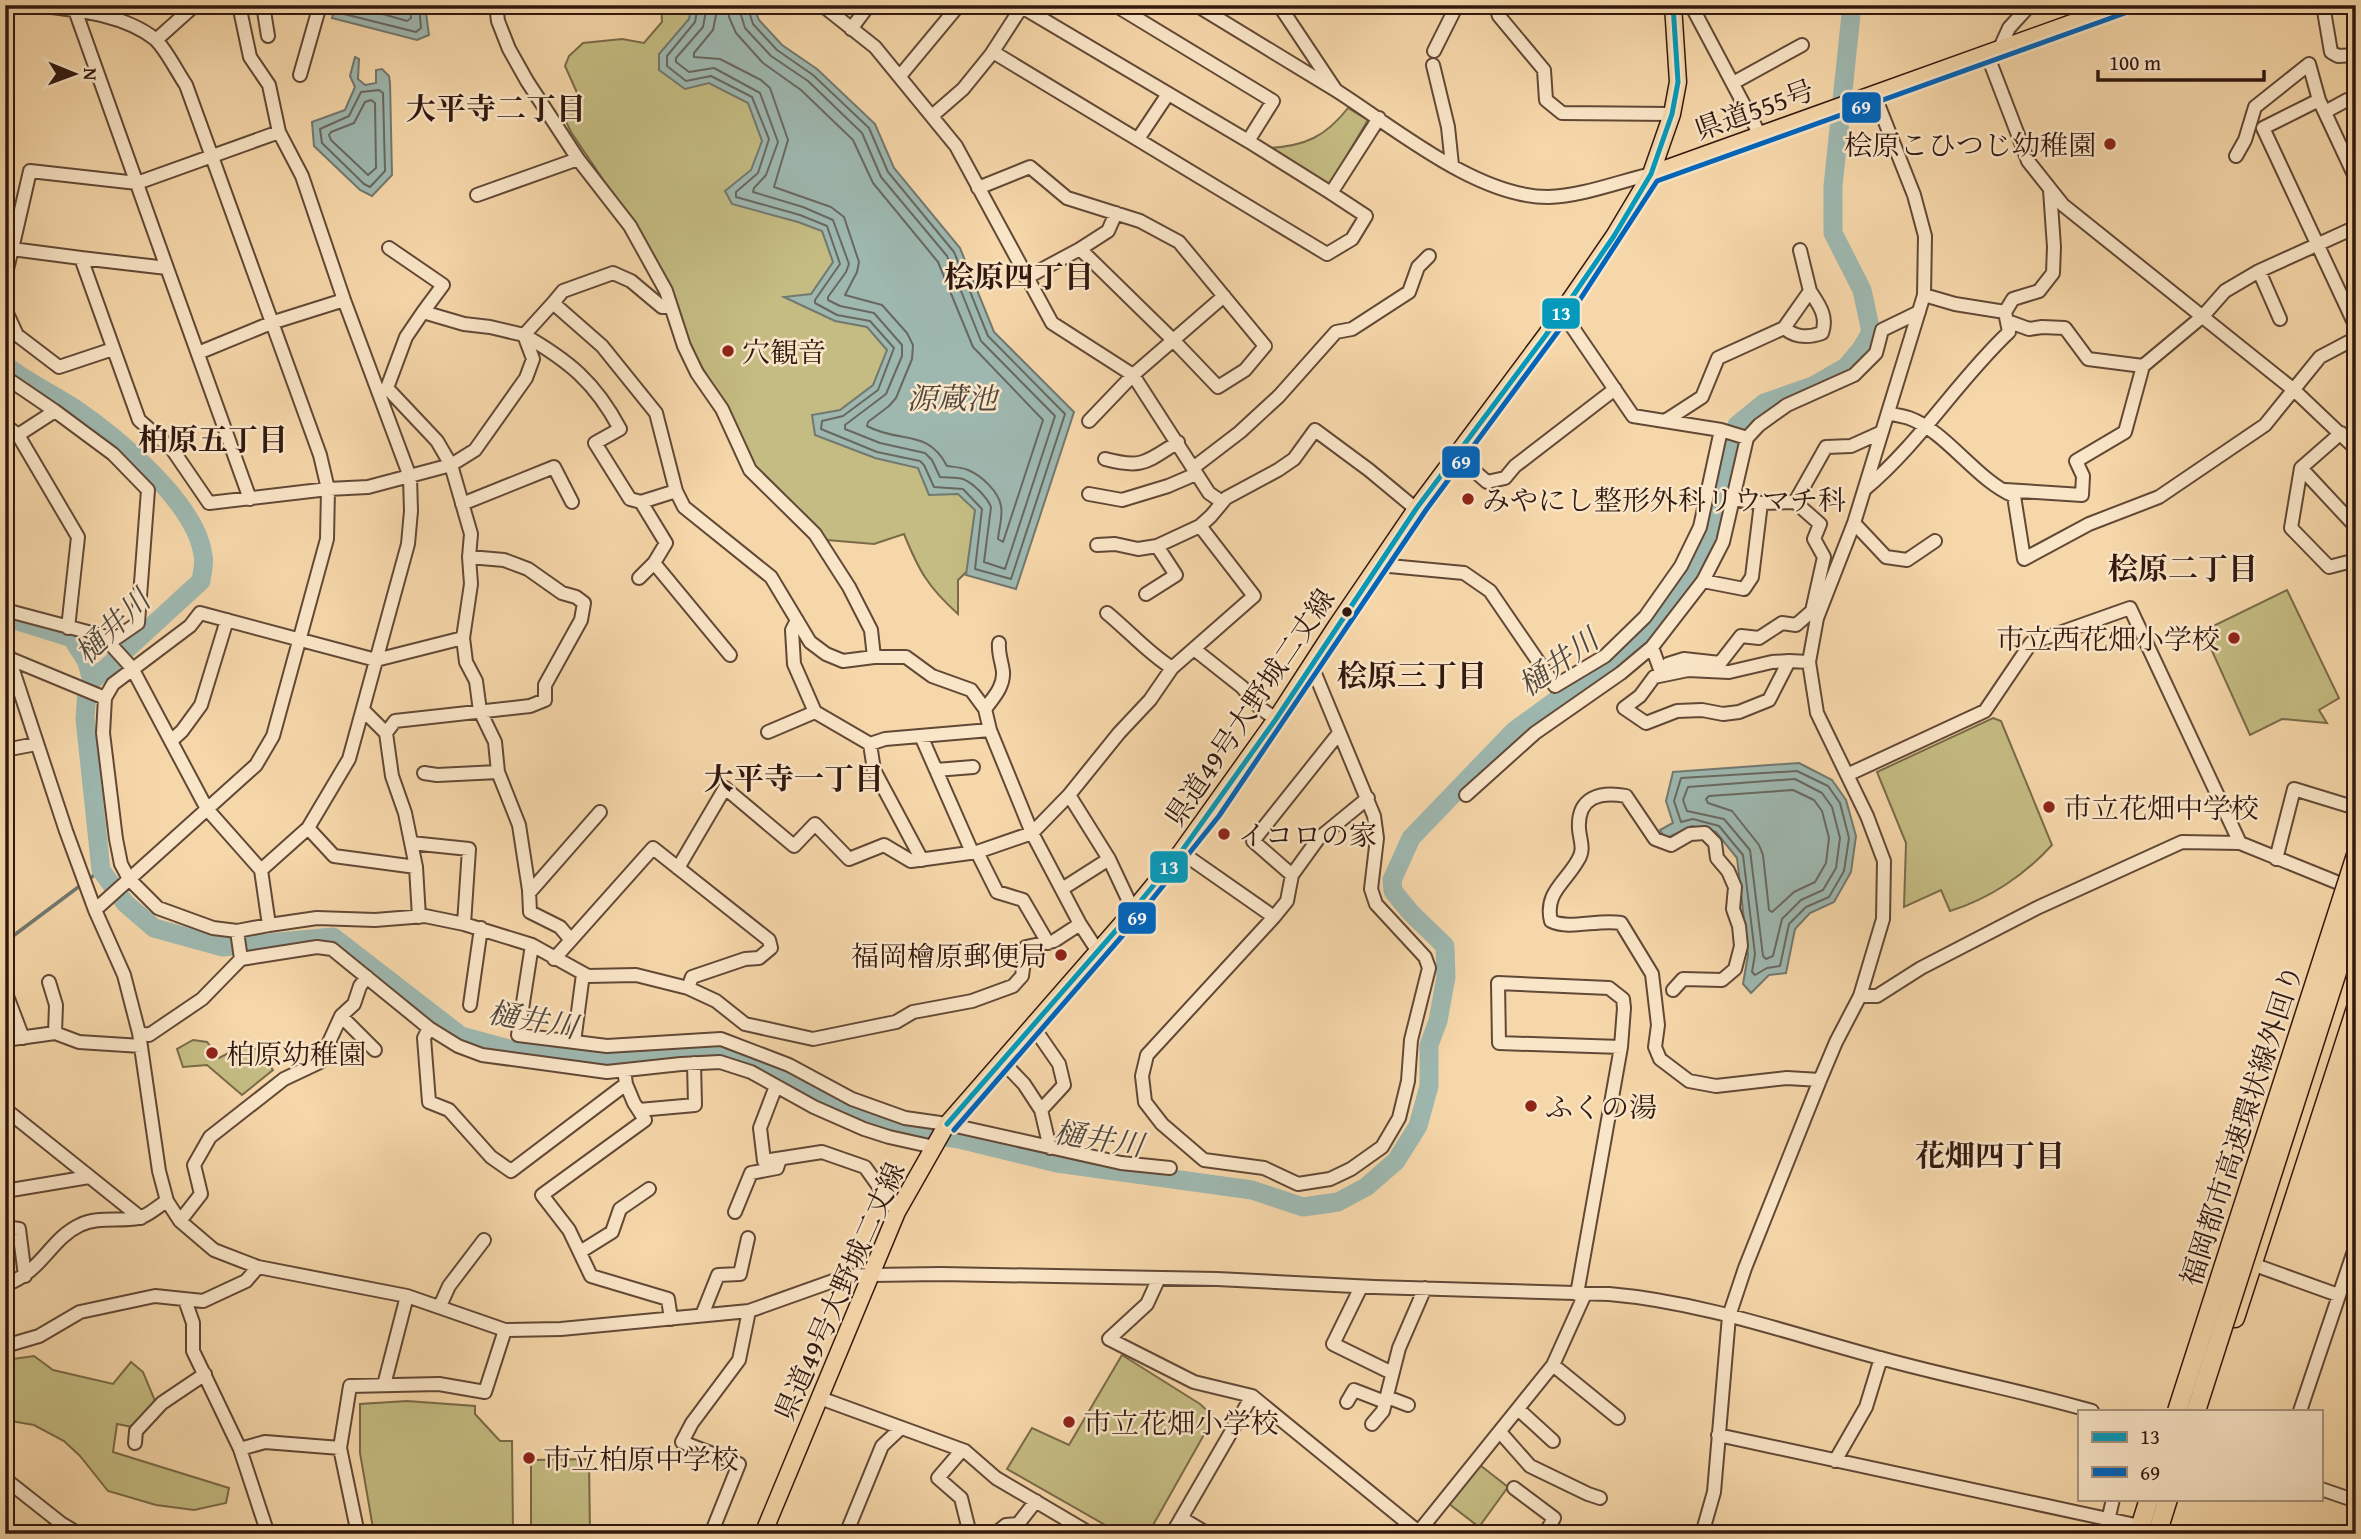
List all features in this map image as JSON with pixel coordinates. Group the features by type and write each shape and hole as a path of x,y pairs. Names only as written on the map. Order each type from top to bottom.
{"highway":[{"name":"福岡都市高速環状線外回り","path":"2176,1410 2356,855"},
{"path":"2176,1410 2245,1195 2351,888 2356,861"},
{"path":"2196,1410 2356,913"},
{"path":"2205,1410 2356,945"},
{"path":"2138,1531 2149,1500"},
{"path":"2157,1534 2168,1500"},
{"path":"2167,1533 2177,1500"}],"main road":[{"name":"県道49号大野城二丈線","path":"763,1534 897,1212 947,1124 1181,852 1276,719 1416,509 1562,312 1614,236 1651,174 1672,114 1678,82 1673,5"},
{"name":"県道555号","path":"1651,174 2122,5"}],"street":[{"path":"34,5 118,19 156,40 186,85 320,455 328,489 327,539 273,736 256,765 99,906"},
{"path":"156,40 195,5"},
{"path":"239,5 250,57 270,85 279,132 302,176 344,300 410,477 411,510 408,544 349,759 308,828 261,870"},
{"path":"263,5 268,36"},
{"path":"300,75 320,5"},
{"path":"496,5 498,21 509,49 527,80 578,159 630,226 666,291 693,364 722,409 750,470 815,534 849,587 871,630 874,657"},
{"path":"822,5 875,47 956,146 1052,323 1133,375 1209,494 1222,502"},
{"path":"851,29 869,5"},
{"path":"900,76 959,5"},
{"path":"1115,5 1273,100 1248,141"},
{"path":"1196,5 1452,166 1491,185 1515,193 1548,197 1651,174"},
{"path":"1279,5 1336,91"},
{"path":"1434,51 1458,5"},
{"path":"1495,5 1499,16 1544,70 1546,100 1562,113 1672,114"},
{"path":"1690,5 1760,135"},
{"path":"2030,5 2009,28 1993,52 2028,161 2063,205 2294,390 2356,449"},
{"path":"2323,5 2331,52 2338,56 2356,55"},
{"path":"932,116 962,89 989,57 993,52 1327,254 1352,239 1366,216 1248,141 1022,6 989,57"},
{"path":"75,10 250,499"},
{"path":"1733,82 1802,45"},
{"path":"2236,156 2245,140 2255,107 2309,64 2322,106 2356,179"},
{"path":"1433,65 1448,127 1452,166"},
{"path":"1138,139 1168,94"},
{"path":"1702,1534 1714,1492 1729,1316 1745,1268 1820,1080 1860,996 1884,919 1885,861 1867,816 1818,713 1809,662 1817,618 1854,523 1924,295 1925,236 1914,195 1874,94"},
{"path":"2356,102 2347,100 2322,106 2263,128 2356,327"},
{"path":"1331,193 1379,118"},
{"path":"5,277 30,171 136,183 279,132"},
{"path":"477,195 578,159"},
{"path":"978,188 1030,167 1067,198 1140,221 1179,242 1265,346 1245,370 1218,387 1080,249"},
{"path":"1864,489 1926,428 1987,353 2009,332 2006,317 2013,299 2039,291 2053,273 2050,190"},
{"path":"1026,278 1108,231 1116,213"},
{"path":"1997,489 2082,495 2083,476 2076,461 2125,432 2143,366 2203,316 2225,291 2259,271 2356,227"},
{"path":"389,248 443,285 405,337 387,388 437,441 451,465 471,534 471,584 463,638 467,662 476,681 480,711 495,742 498,772 519,825 530,912 560,927 571,940"},
{"path":"12,250 167,268"},
{"path":"1784,328 1791,334 1810,338 1822,332 1826,323 1821,308 1810,291 1800,250"},
{"path":"1089,494 1122,500 1168,486 1194,471 1279,396 1336,332 1352,330 1409,292 1418,267 1429,256"},
{"path":"81,258 139,420 172,449 209,503 368,487 451,465 475,450 526,378 533,359 524,335"},
{"path":"2259,271 2280,319"},
{"path":"524,335 564,291 613,273 631,281 662,307 671,307"},
{"path":"1665,421 1702,397 1718,358 1784,328 1810,291"},
{"path":"1924,295 2006,317 2029,329 2065,328 2088,359 2143,366"},
{"path":"1089,421 1133,375 1224,296"},
{"path":"198,353 271,323 344,300"},
{"path":"554,303 602,346 656,413 676,491 684,507 771,577 810,642 826,654 843,661 906,657 932,676 971,690 985,709 990,730 1032,833 1080,924 1097,950"},
{"path":"5,309 18,335 59,367 113,349"},
{"path":"423,312 464,324 524,335 561,356 593,387 620,429 595,443 630,499 641,502 676,491"},
{"path":"1562,312 1633,416 1724,431 1744,437"},
{"path":"1466,795 1535,733 1621,673 1652,647 1703,581 1723,542 1744,437 1787,405 1854,375 1876,353 1882,330 1919,312"},
{"path":"1888,413 1910,418 1926,428 1997,489 2014,496 2024,559 2089,524 2159,497 2264,425 2320,357 2356,338"},
{"path":"5,377 113,454 148,490 138,623 111,646"},
{"path":"1456,455 1487,482 1505,478 1515,466 1615,389"},
{"path":"18,435 55,411"},
{"path":"5,425 18,435 78,537 68,628"},
{"path":"1097,545 1115,544 1138,549 1157,545 1200,526 1226,498 1294,459 1315,430 1416,509"},
{"path":"1379,565 1464,573 1490,591 1555,686 1605,656 1645,617 1681,566 1700,527 1724,431"},
{"path":"1795,502 1826,447 1851,446 1882,432"},
{"path":"2341,433 2301,468 2291,527 2329,567 2356,560"},
{"path":"1105,459 1129,466 1145,462 1178,442"},
{"path":"462,504 554,467 572,502"},
{"path":"2301,468 2356,527"},
{"path":"1732,499 1761,503 1795,502 1820,524 1814,539 1824,558 1811,611 1796,625 1782,623 1759,638 1741,636 1720,663 1684,659 1654,677 1640,696 1624,708 1646,723 1677,712 1739,712 1769,700 1789,661"},
{"path":"639,578 654,563 666,543 641,502"},
{"path":"1703,581 1744,589 1752,578 1761,503"},
{"path":"1854,523 1886,557 1907,559 1935,541"},
{"path":"678,868 725,788 794,846 815,824 849,859 884,845 911,862 974,852 1032,833 1069,795 1119,733 1150,700 1172,668 1254,596 1200,526"},
{"path":"1146,594 1176,575 1157,545"},
{"path":"386,733 395,721 530,706 545,700 545,685 581,620 584,603 576,597 562,593 528,569 504,560 469,557"},
{"path":"654,563 730,655"},
{"path":"1847,775 1985,711 2031,643 2130,608 2240,843"},
{"path":"5,610 103,636 129,665 207,809 261,870 269,925"},
{"path":"463,638 376,660 200,613 190,626 129,665 103,697 103,733 116,839 127,881 158,908 213,928 237,931 317,918 375,920 419,917 464,924 531,945 583,974 620,977 636,975 688,988 716,1002 745,1024 813,1039 895,1022 913,1012 972,1001 1013,986 1022,976 1026,947 1054,942 1080,924"},
{"path":"1107,613 1157,659 1172,668"},
{"path":"171,741 201,705 227,620"},
{"path":"797,621 792,630 794,664 815,712 870,744 885,739 990,730"},
{"path":"985,709 1001,686 1003,671 998,653 999,643"},
{"path":"1652,647 1665,670"},
{"path":"1194,649 1242,687 1260,708 1276,719"},
{"path":"6,653 103,697"},
{"path":"6,653 36,744 124,975 140,1040 159,1171 166,1201 180,1221 214,1250 258,1267 407,1296 505,1330 561,1329 748,1311 847,1276 870,1275 1159,1278 1642,1297 1729,1316 1881,1359 2088,1410"},
{"path":"1665,670 1729,672 1772,662 1809,662"},
{"path":"1311,664 1368,798 1374,816 1377,838 1371,889 1376,904 1424,957 1429,968 1411,1040 1408,1082 1399,1118 1382,1147 1351,1169 1330,1179 1298,1184 1264,1168 1203,1160 1162,1124 1144,1102 1142,1076 1147,1055 1287,901 1292,875 1318,839 1368,798"},
{"path":"363,710 386,733 392,776 405,813 416,867 419,917"},
{"path":"768,732 815,712"},
{"path":"1292,875 1253,841 1339,733"},
{"path":"921,736 974,852 997,892 1023,900 1048,943"},
{"path":"5,750 36,744"},
{"path":"870,744 874,770 922,860"},
{"path":"936,770 973,767"},
{"path":"424,773 437,775 498,772"},
{"path":"2276,859 2294,789 2356,808"},
{"path":"1673,990 1683,979 1722,980 1735,969 1741,946 1739,926 1733,909 1735,887 1728,871 1717,858 1716,844 1705,833 1690,834 1671,845 1655,839 1626,796 1607,792 1593,797 1581,813 1579,830 1583,843 1580,859 1557,886 1548,911 1551,921 1561,926 1606,920 1621,923 1651,974 1658,1025 1655,1047 1660,1059 1689,1081 1716,1086 1787,1078 1820,1080"},
{"path":"1069,795 1109,859 1133,909"},
{"path":"529,893 600,812"},
{"path":"308,828 334,856 416,867"},
{"path":"1860,996 1877,996 1921,968 2039,907 2182,842 2240,843 2351,888"},
{"path":"411,843 469,849 464,924"},
{"path":"554,959 653,848 769,940 771,948 759,958 745,959 692,977 688,988"},
{"path":"1181,852 1274,917"},
{"path":"1062,889 1109,859"},
{"path":"470,1005 481,928"},
{"path":"237,931 241,959"},
{"path":"531,945 518,1035 607,1046 721,1039 789,1065 852,1099 905,1118 947,1124 1121,1163 1170,1168"},
{"path":"5,1040 55,1033 79,1042 140,1040 202,999 241,959 317,947 332,949 429,1028 458,1046 482,1055 607,1072 720,1062 751,1072 814,1107 863,1129 888,1138 933,1147"},
{"path":"573,1042 583,974"},
{"path":"180,1221 201,1194 194,1164 210,1137 285,1079 320,1062 341,1016 354,1004 360,986 367,977"},
{"path":"49,982 56,1004 55,1033"},
{"path":"1159,1278 1147,1304 1109,1339 1194,1382 1252,1396 1418,1533 1553,1364 1581,1294 1621,1046 1623,999 1609,988 1499,983 1499,1043 1621,1046"},
{"path":"7,996 23,1038"},
{"path":"341,1016 375,1050"},
{"path":"1032,1025 1059,1063 1064,1086 1041,1110"},
{"path":"429,1028 424,1038 429,1102 449,1110 491,1157 510,1171 626,1084"},
{"path":"1001,1060 1024,1084 1041,1110 1050,1147"},
{"path":"639,1110 695,1105 694,1063"},
{"path":"625,1070 626,1084 645,1120 542,1195 569,1230 591,1276 668,1299 671,1319"},
{"path":"776,1086 760,1128 764,1161 822,1152 865,1167 897,1212"},
{"path":"5,1109 141,1218"},
{"path":"734,1212 751,1172 778,1168 780,1159"},
{"path":"5,1191 89,1177"},
{"path":"580,1252 612,1232 620,1209 649,1189"},
{"path":"2245,1195 2272,1204"},
{"path":"5,1285 25,1276 65,1234 80,1224 97,1220 141,1218 166,1201"},
{"path":"5,1227 19,1229 25,1276"},
{"path":"702,1315 718,1275 740,1274 748,1238"},
{"path":"440,1307 449,1286 484,1240"},
{"path":"2300,1410 2356,1245"},
{"path":"2252,1264 2338,1295"},
{"path":"5,1346 39,1336 80,1312 155,1296 203,1301 246,1281 258,1267"},
{"path":"1361,1287 1333,1344 1392,1373"},
{"path":"1372,1424 1383,1410 1399,1348 1425,1288"},
{"path":"384,1385 407,1296"},
{"path":"185,1300 193,1323 193,1351 240,1449 268,1534"},
{"path":"711,1534 739,1464 682,1442 692,1423 739,1360 748,1311"},
{"path":"358,1534 340,1448 350,1386 439,1384 485,1392 505,1330"},
{"path":"1835,1461 1866,1407 1881,1359"},
{"path":"1553,1364 1618,1418"},
{"path":"135,1443 136,1431 162,1403 205,1374"},
{"path":"1347,1402 1353,1390 1408,1405"},
{"path":"1172,1534 1252,1396"},
{"path":"820,1398 962,1450 996,1478 1091,1534"},
{"path":"1518,1409 1553,1441"},
{"path":"846,1534 882,1446 901,1428"},
{"path":"1500,1432 1530,1466 1588,1494 1600,1497"},
{"path":"1718,1435 2106,1527 2138,1531"},
{"path":"240,1449 265,1442 340,1448"},
{"path":"962,1450 938,1478 961,1497 970,1534"},
{"path":"5,1479 62,1524 79,1534"},
{"path":"1514,1488 1554,1518 1545,1534"},
{"path":"2322,1489 2356,1501"},
{"path":"2106,1527 2113,1500"},
{"path":"995,1534 1006,1525 1018,1524 1036,1501"},
{"path":"1181,1518 1208,1534"},
{"path":"51,1534 62,1524"}],"shaded area":[{"path":"661,5 699,5 720,81 757,103 826,223 875,320 897,351 904,457 960,488 986,511 976,563 958,580 958,614 925,578 904,534 874,544 827,540 754,468 726,407 689,346 633,224 571,132 560,109 578,95 565,66 569,56 583,43 622,39 644,43 662,22"},
{"path":"1348,108 1368,120 1328,187 1269,148 1294,145 1314,138 1332,126"},
{"path":"2287,590 2339,698 2319,710 2327,723 2282,719 2250,735 2203,631"},
{"path":"1993,718 2001,721 2052,845 2006,885 1979,900 1950,911 1941,890 1904,907 1906,843 1877,772"},
{"path":"193,1040 207,1042 219,1058 246,1044 258,1050 273,1070 242,1095 207,1065 183,1067 177,1049"},
{"path":"1122,1355 1200,1404 1214,1417 1148,1534 1121,1534 1007,1469 1032,1428 1069,1445"},
{"path":"34,1356 53,1370 113,1384 131,1362 143,1372 158,1408 137,1428 117,1424 113,1452 229,1488 226,1503 194,1510 156,1505 108,1491 80,1456 64,1441 34,1425 5,1420 5,1360"},
{"path":"407,1401 475,1406 475,1414 500,1441 512,1441 513,1534 374,1534 360,1453 360,1404"},
{"path":"589,1459 590,1534 527,1534 531,1530 531,1460"},
{"path":"1476,1462 1508,1487 1479,1527 1444,1500"}],"water":[{"path":"335,5 425,5 429,35 417,40 332,18"},
{"name":"源蔵池","path":"692,5 753,5 759,20 782,45 817,69 875,124 894,168 960,248 994,332 1074,412 1016,589 966,575 975,510 958,494 929,495 918,468 875,458 815,435 812,415 840,410 873,385 887,350 867,327 835,321 784,297 811,294 833,262 822,231 732,204 725,191 751,170 762,141 748,103 709,83 685,89 659,70 659,54 689,19"},
{"path":"355,57 359,59 358,79 365,85 376,83 376,70 382,69 389,76 390,83 392,175 372,196 360,190 314,146 312,122 345,110 355,87 350,76"},
{"path":"1799,763 1832,780 1846,800 1856,836 1851,872 1834,902 1810,913 1795,929 1786,973 1769,975 1751,993 1743,984 1748,955 1737,858 1716,832 1692,826 1665,839 1660,830 1673,823 1666,801 1673,772"}],"waterway":[{"name":"樋井川","path":"5,20 8,5"},
{"name":"樋井川","path":"5,365 91,420 151,472 186,514 197,535 203,555 201,581 92,681 87,690 85,719 101,870 125,903 154,928 223,947 333,937 461,1036 516,1051 619,1062 721,1051 769,1068 894,1129 959,1139 1057,1163 1252,1190 1303,1207 1338,1202 1366,1187 1396,1161 1418,1126 1429,1086 1429,1045 1438,1021 1446,977 1445,946 1393,891 1392,880 1411,838 1514,731 1639,640 1688,578 1719,508 1737,425 1764,403 1813,386 1846,367 1871,332 1862,290 1833,233 1833,186 1852,5"},
{"path":"5,617 72,638 87,662 92,681"},
{"path":"5,938 13,936 101,870"}],"transit line":[{"name":"13","path":"947,1124 1181,852 1276,719 1416,509 1546,335 1614,236 1651,174 1672,114 1678,82 1673,5"},
{"name":"69","path":"954,1130 1130,927 1219,816 1426,510 1568,318 1657,181 2125,13"}],"place":[{"name":"桧原こひつじ幼稚園","path":"2110,144"},
{"name":"穴観音","path":"728,351"},
{"name":"みやにし整形外科リウマチ科","path":"1468,499"},
{"name":"市立西花畑小学校","path":"2234,638"},
{"name":"市立花畑中学校","path":"2049,807"},
{"name":"イコロの家","path":"1224,834"},
{"name":"福岡檜原郵便局","path":"1061,955"},
{"name":"柏原幼稚園","path":"212,1053"},
{"name":"ふくの湯","path":"1531,1106"},
{"name":"市立花畑小学校","path":"1069,1422"},
{"name":"市立柏原中学校","path":"529,1458"}],"district":[{"name":"大平寺二丁目","path":"496,108"},
{"name":"桧原四丁目","path":"1019,276"},
{"name":"柏原五丁目","path":"213,439"},
{"name":"桧原二丁目","path":"2183,568"},
{"name":"桧原三丁目","path":"1412,675"},
{"name":"大平寺一丁目","path":"794,778"},
{"name":"花畑四丁目","path":"1990,1155"}]}
